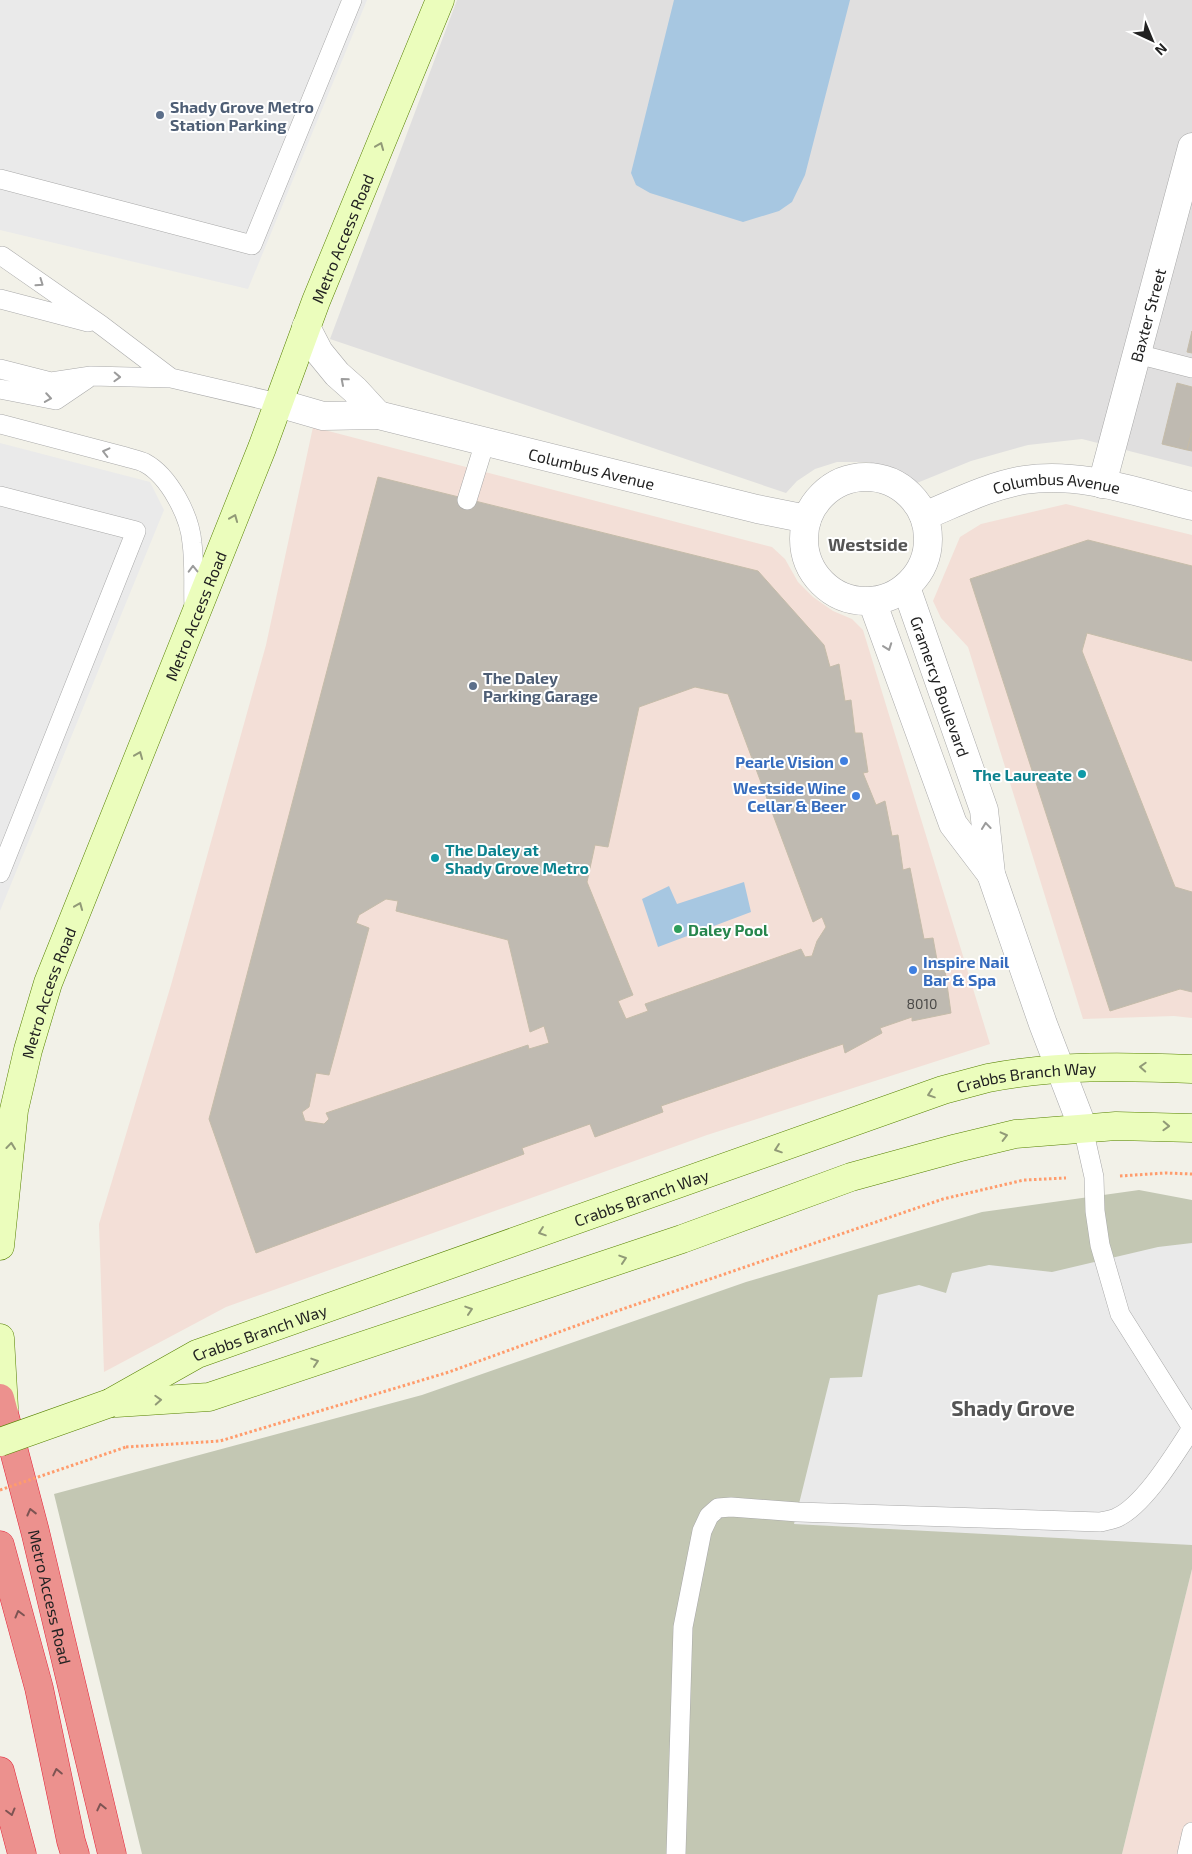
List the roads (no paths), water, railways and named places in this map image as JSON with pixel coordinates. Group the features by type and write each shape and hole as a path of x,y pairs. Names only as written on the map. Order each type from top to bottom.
{"highway":[{"name":"Metro Access Road","path":"2,1403 35,1530 112,1854"},
{"path":"0,1545 38,1688 71,1841 76,1854"},
{"path":"0,1771 22,1854"}],"main road":[{"name":"Metro Access Road","path":"0,1246 14,1110 28,1050 48,983 194,618 306,327 440,0"},
{"name":"Crabbs Branch Way","path":"0,1442 110,1403 197,1354 934,1094 988,1078 1061,1069 1128,1066 1192,1069"},
{"name":"Crabbs Branch Way","path":"110,1403 209,1397 682,1240 852,1177 957,1148 1014,1134 1083,1128 1116,1126 1192,1128"},
{"name":"Metro Access Road","path":"0,1338 2,1403"}],"street":[{"name":"Baxter Street","path":"1102,484 1192,148"},
{"path":"306,327 318,352 378,415"},
{"name":"Columbus Avenue","path":"278,403 323,416 378,415 757,510 807,519"},
{"path":"856,477 872,477 889,481 903,489 915,501 924,516 928,534 926,554 919,572 906,586 889,597 872,601 854,601 838,595 823,585 812,571 805,555 804,537 807,519 814,504 825,492 839,482 856,477"},
{"name":"Columbus Avenue","path":"924,516 1001,486 1023,480 1046,478 1074,478 1192,506"},
{"name":"Gramercy Boulevard","path":"906,586 984,810 991,874 1043,1024 1083,1128"},
{"name":"Gramercy Boulevard","path":"872,601 953,824 991,874"}],"lane":[{"path":"0,179 252,245 352,0"},
{"path":"0,257 2,256 102,325 170,378"},
{"path":"0,299 102,325"},
{"path":"1136,354 1192,368"},
{"path":"0,369 51,382 91,376 170,378 278,403"},
{"path":"0,389 56,400 91,376"},
{"path":"0,424 135,459 144,462 156,470 177,498 186,518 192,542 194,618"},
{"path":"467,500 485,442"},
{"path":"0,496 136,531 0,872"},
{"path":"676,1854 683,1627 702,1531 709,1516 718,1508 1100,1522 1116,1518 1132,1507 1146,1492 1192,1428 1120,1314 1100,1245 1095,1211 1094,1177 1083,1128"},
{"path":"1186,1854 1192,1832"}],"water":[{"path":"674,0 850,0 805,175 792,202 779,211 743,222 650,193 636,185 631,173"},
{"name":"Daley Pool","path":"744,882 751,912 658,947 642,899 669,886 677,904"}],"place":[{"name":"Shady Grove Metro Station Parking","path":"160,115"},
{"name":"The Daley Parking Garage","path":"473,686"},
{"name":"Pearle Vision","path":"844,761"},
{"name":"The Laureate","path":"1082,774"},
{"name":"Westside Wine Cellar & Beer","path":"856,796"},
{"name":"The Daley at Shady Grove Metro","path":"435,858"},
{"name":"Daley Pool","path":"678,929"},
{"name":"Inspire Nail Bar & Spa","path":"913,970"}],"district":[{"name":"Westside","path":"868,544"},
{"name":"Shady Grove","path":"1013,1407"}]}
